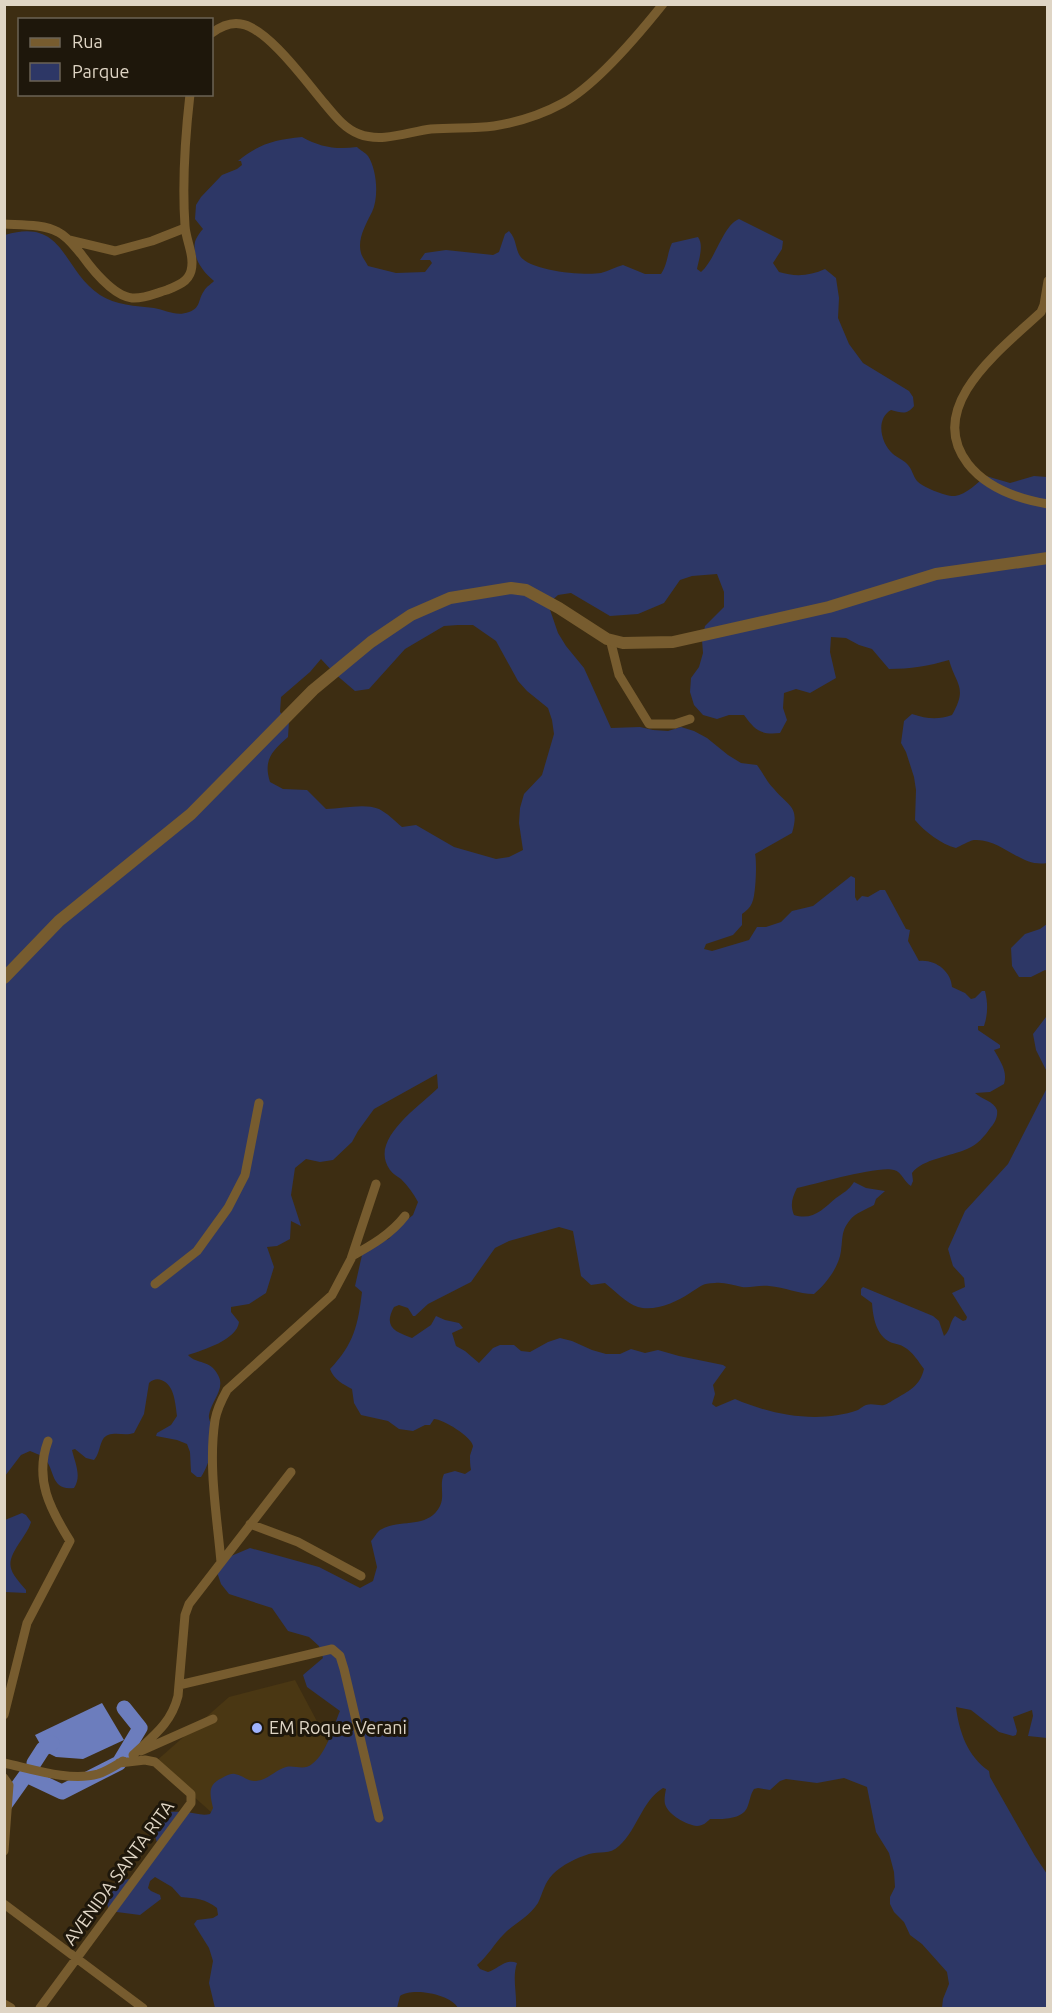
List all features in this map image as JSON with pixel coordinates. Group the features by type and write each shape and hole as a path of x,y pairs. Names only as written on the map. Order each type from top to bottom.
{"street":[{"path":"213,32 220,27 232,24 242,24 255,29 270,41 340,122 358,134 385,137 432,129 492,126 540,114 565,102 594,79 663,4"},
{"path":"69,240 92,269 119,293 132,298 149,296 178,286 186,280 191,272 192,258 185,228 186,145 190,96"},
{"path":"4,224 52,230 69,240 115,251 152,241 185,228"},
{"path":"1047,281 1041,312 979,372 965,390 954,424 954,438 961,455 972,469 989,484 1030,501 1047,504"},
{"path":"4,978 59,921 190,814 313,690 371,642 411,615 450,598 512,588 526,590 610,639 623,643 673,642 829,607 936,574 1047,558"},
{"path":"610,639 619,675 649,724 675,724 690,719"},
{"path":"155,1284 197,1251 228,1208 245,1175 259,1103"},
{"path":"221,1562 212,1453 215,1418 220,1403 227,1390 332,1295 352,1256 376,1184"},
{"path":"352,1256 396,1228 405,1216"},
{"path":"4,1715 27,1623 70,1541 57,1520 42,1480 42,1457 48,1441"},
{"path":"133,1755 170,1719 176,1706 185,1615 189,1604 291,1472"},
{"path":"250,1524 298,1542 361,1576"},
{"path":"179,1685 324,1653 333,1649 340,1656 353,1703 379,1818"},
{"path":"4,1763 49,1773 81,1776 98,1774 133,1755 213,1719"},
{"name":"AVENIDA SANTA RITA","path":"40,2008 191,1803 191,1794 155,1762 145,1760 119,1763"},
{"path":"4,1778 9,1785 4,1851"},
{"path":"4,1904 143,2008"},
{"path":"4,2004 11,2008"}],"shaded area":[{"name":"EM Roque Verani","path":"295,1680 337,1759 230,1829 155,1762 229,1697"},
{"path":"102,1703 124,1740 83,1759 56,1757 44,1751 35,1735"}],"green space":[{"path":"302,137 328,147 357,147 368,156 375,176 376,191 374,206 361,237 361,253 368,266 396,273 425,272 432,263 430,260 420,260 425,253 446,250 493,255 499,252 505,234 509,231 520,256 526,261 546,269 583,274 601,273 623,265 645,274 661,274 672,243 698,237 701,248 697,269 701,272 728,228 739,219 783,241 782,249 773,263 779,272 802,275 825,269 836,278 839,298 838,318 849,344 863,363 909,391 913,397 914,406 909,411 891,410 886,414 881,425 883,438 889,450 911,468 920,483 929,489 955,496 968,491 986,476 1010,483 1034,476 1047,477 1047,863 1028,861 993,843 984,841 974,840 956,848 934,837 915,820 914,777 901,743 904,721 912,714 932,718 952,715 960,692 949,660 919,667 889,669 872,649 846,638 831,637 830,652 836,678 810,693 796,689 784,693 783,708 787,720 780,733 767,733 755,728 744,715 729,715 717,719 703,715 694,705 690,692 691,678 699,667 703,653 702,640 705,626 724,607 724,592 717,574 692,576 680,580 664,603 638,614 610,616 571,593 558,595 548,604 558,633 584,668 611,728 640,727 668,731 681,727 694,731 741,763 757,765 794,812 792,833 755,854 754,894 751,905 742,914 742,925 733,935 706,944 704,949 712,951 749,940 757,927 766,927 781,922 792,911 813,906 851,876 855,878 857,901 862,896 868,897 880,890 885,890 906,929 910,930 908,941 919,961 931,962 941,967 949,976 952,987 965,993 971,999 985,991 986,1017 984,1026 978,1026 978,1030 1000,1045 1000,1048 994,1050 1005,1075 1004,1084 990,1092 975,1093 993,1104 997,1110 995,1121 986,1134 971,1147 930,1161 917,1168 912,1173 911,1186 897,1171 887,1169 862,1172 797,1188 792,1208 794,1215 801,1216 817,1213 854,1182 866,1188 885,1191 876,1199 874,1205 855,1215 847,1224 838,1263 814,1294 769,1286 745,1287 711,1283 665,1305 651,1308 638,1307 625,1300 605,1283 591,1285 581,1276 573,1231 559,1227 509,1241 495,1248 471,1282 428,1304 415,1316 408,1308 399,1305 394,1307 390,1324 396,1331 412,1338 431,1325 436,1316 459,1323 463,1328 452,1333 456,1346 479,1363 493,1348 500,1345 514,1345 521,1351 530,1352 560,1338 606,1354 620,1354 631,1349 645,1353 658,1350 723,1365 726,1367 713,1385 715,1394 712,1404 716,1407 735,1399 780,1413 811,1417 843,1414 858,1410 868,1404 886,1404 914,1386 924,1369 907,1349 890,1342 881,1335 874,1320 872,1303 861,1295 861,1289 863,1287 933,1316 939,1321 944,1336 955,1316 963,1321 966,1320 967,1317 952,1293 965,1287 964,1278 953,1266 948,1249 965,1211 1008,1164 1047,1088 1047,1738 1028,1736 1033,1716 1032,1710 1013,1717 1017,1731 1013,1736 999,1732 971,1710 956,1707 959,1726 970,1751 975,1759 989,1771 990,1777 1047,1874 1047,2008 942,2008 949,1984 947,1972 922,1944 910,1935 904,1922 894,1912 890,1904 890,1897 895,1887 894,1872 889,1853 876,1832 867,1787 844,1778 817,1783 786,1779 770,1790 754,1789 747,1808 740,1815 710,1819 703,1825 697,1826 683,1822 670,1812 665,1802 666,1789 663,1788 644,1808 631,1832 616,1849 589,1854 565,1865 553,1874 534,1908 504,1934 477,1965 488,1972 509,1962 517,1963 516,2008 458,2008 448,1999 440,1996 413,1992 400,1996 397,2008 215,2008 209,1983 213,1961 209,1948 194,1924 197,1920 218,1915 217,1908 200,1900 181,1897 172,1887 155,1877 150,1881 148,1888 160,1895 161,1899 140,1915 109,1911 106,1899 110,1887 119,1881 139,1877 149,1866 150,1851 160,1850 154,1830 155,1818 174,1812 210,1814 213,1808 212,1787 217,1781 230,1774 256,1781 286,1767 309,1766 326,1747 340,1711 307,1687 303,1675 323,1658 319,1646 309,1637 288,1631 272,1608 229,1594 221,1584 217,1572 224,1559 250,1548 319,1567 360,1588 373,1581 377,1567 371,1541 379,1531 428,1518 440,1506 444,1474 455,1471 465,1474 471,1470 470,1456 473,1446 468,1438 456,1429 434,1419 430,1425 413,1431 399,1429 388,1421 361,1415 354,1403 352,1389 336,1379 330,1369 345,1351 354,1333 362,1292 355,1286 362,1255 377,1243 389,1239 396,1229 413,1215 418,1202 406,1184 390,1170 385,1159 386,1147 399,1125 438,1088 437,1074 374,1109 352,1142 333,1160 320,1162 306,1159 295,1168 291,1195 301,1226 291,1221 290,1239 277,1246 267,1247 274,1267 266,1293 249,1304 231,1307 231,1312 239,1322 237,1328 226,1339 188,1355 215,1370 220,1380 219,1390 209,1415 215,1432 214,1442 201,1477 191,1472 190,1452 187,1444 156,1436 157,1433 171,1425 177,1416 172,1391 165,1382 159,1379 149,1383 144,1414 134,1433 111,1434 105,1437 94,1460 86,1458 75,1449 72,1450 78,1474 74,1488 60,1486 47,1462 30,1451 21,1455 5,1476 5,235 25,231 40,233 51,239 87,285 112,301 175,313 189,312 196,308 202,294 214,281 202,269 195,254 195,242 203,229 195,219 196,205 201,197 222,175 242,165 241,161 238,161 253,150 268,143","holes":["473,625 496,641 518,681 548,708 552,720 554,734 542,775 524,794 520,808 519,823 523,850 509,857 496,859 454,847 416,825 402,827 379,809 360,806 326,809 307,790 283,789 270,782 268,774 270,756 288,737 289,722 280,712 281,697 310,672 321,659 355,691 369,689 405,649 444,626"]},
{"path":"1047,924 1047,971 1031,977 1019,977 1012,966 1011,948 1025,934"},
{"path":"1047,1000 1047,1072 1036,1050 1033,1034 1046,1017"},
{"path":"22,1513 31,1522 13,1554 10,1566 26,1593 5,1592 5,1520"}],"waterway":[{"path":"4,1806 26,1775 62,1792 119,1763 140,1728 124,1708"},
{"path":"34,1763 43,1749 52,1743"}],"place":[{"name":"EM Roque Verani","path":"257,1728"}]}
